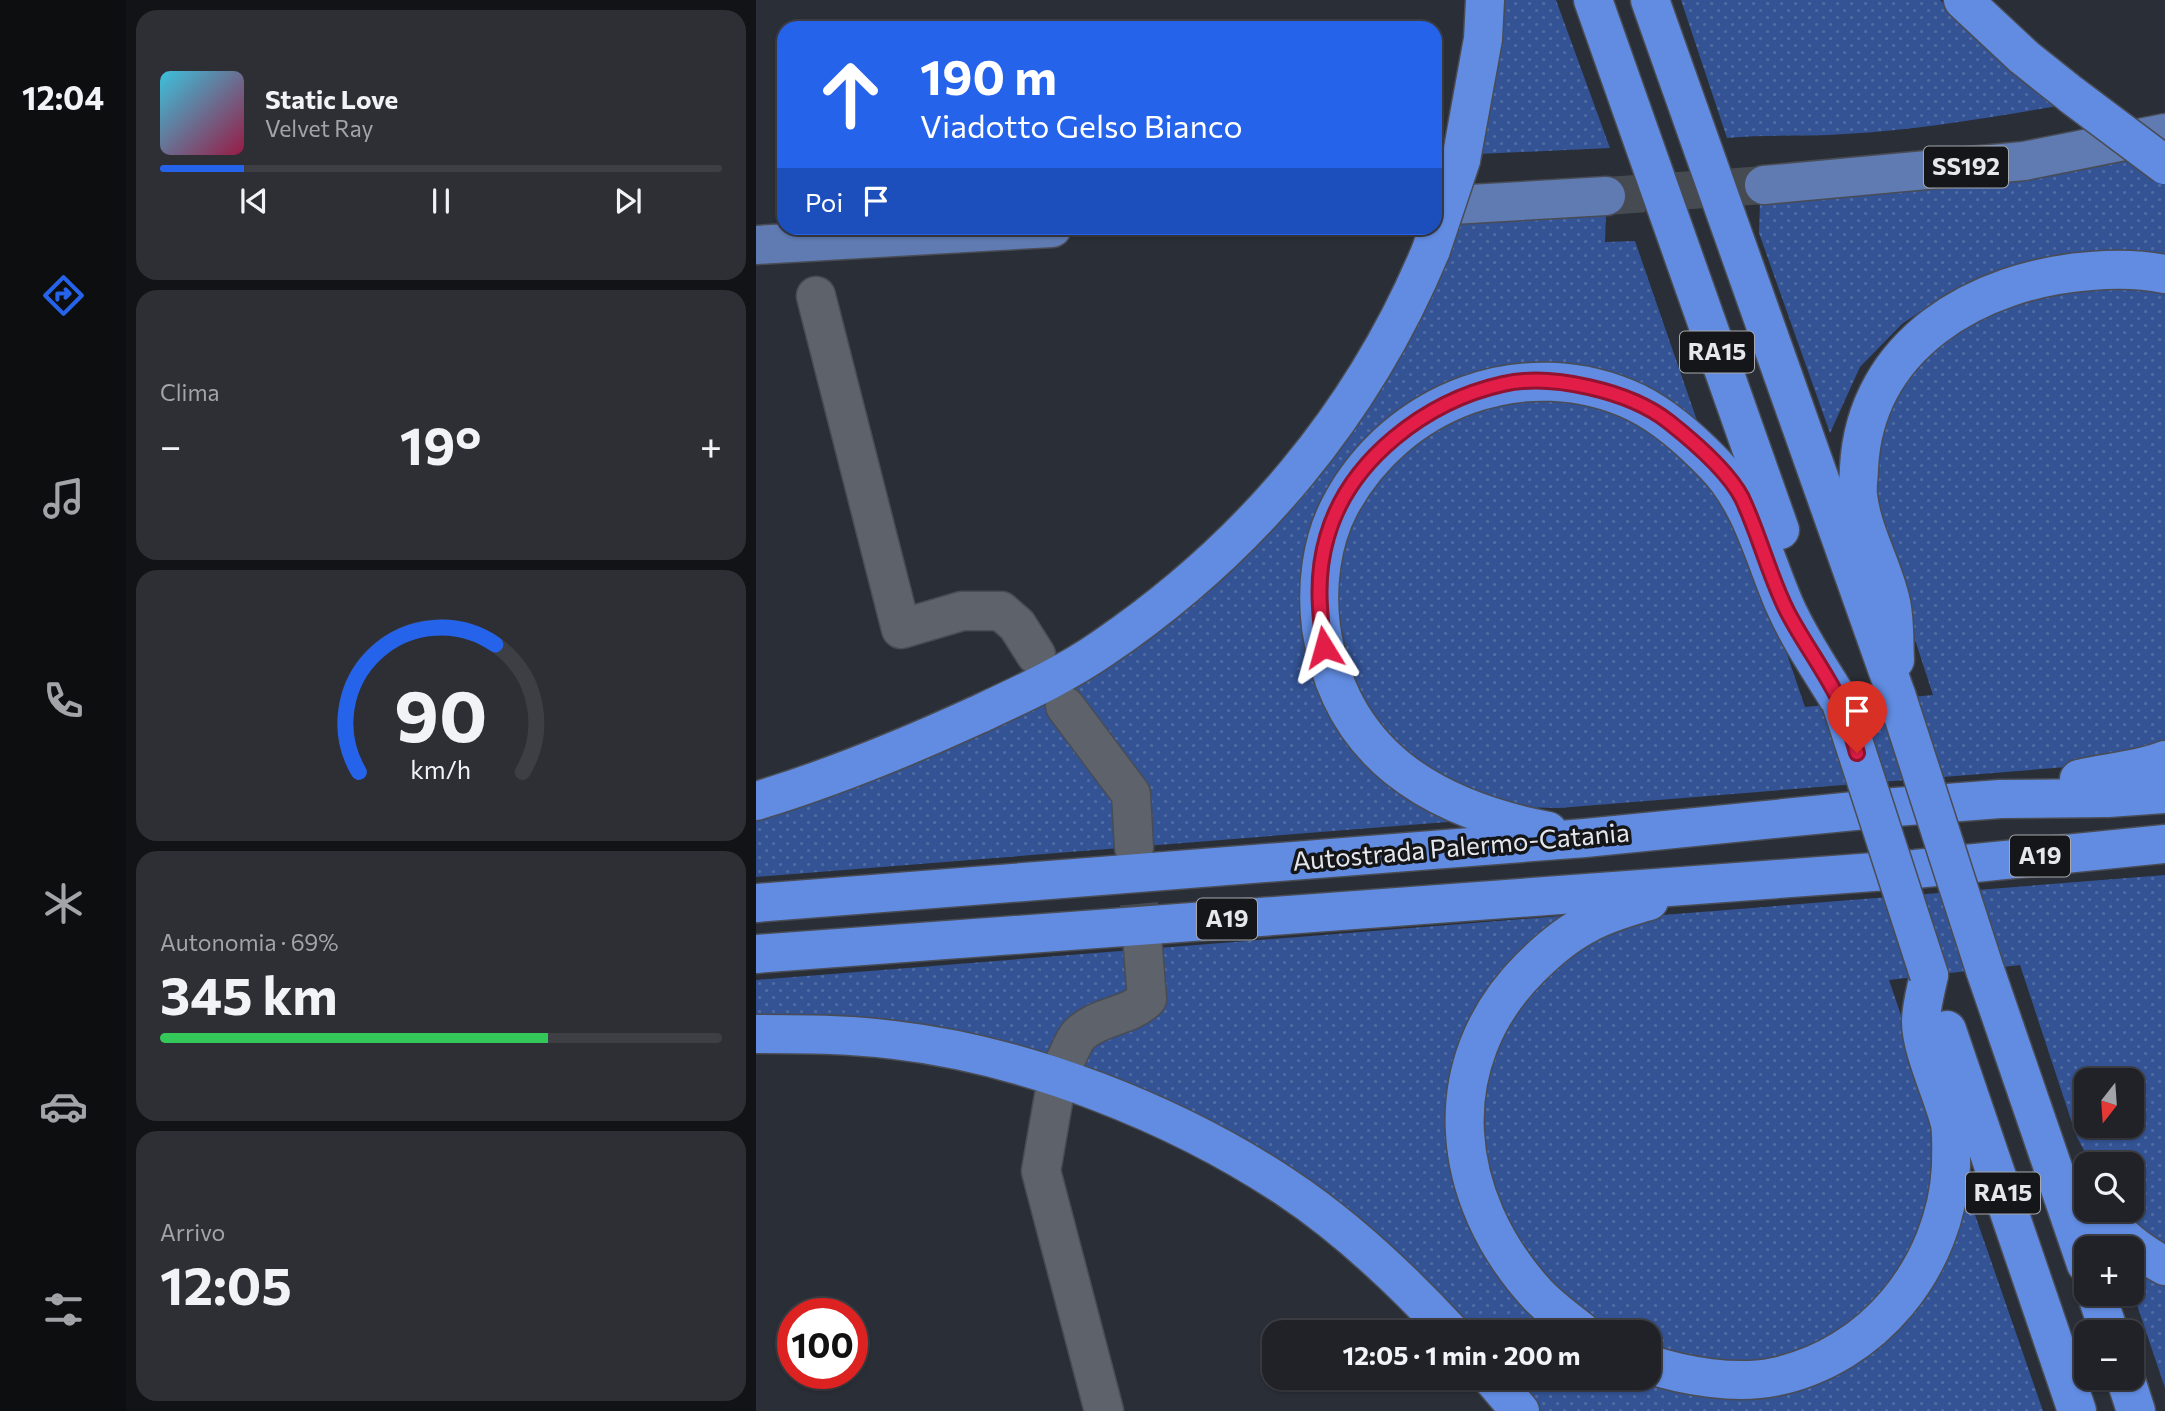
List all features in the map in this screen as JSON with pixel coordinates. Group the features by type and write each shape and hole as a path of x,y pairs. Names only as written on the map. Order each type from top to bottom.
{"highway":[{"path":"1442,217 1461,160 1483,38 1485,0"},
{"name":"RA15","path":"1593,0 1841,703"},
{"name":"RA15","path":"1650,0 1897,697"},
{"path":"1962,0 2024,57 2165,165"},
{"path":"756,801 820,781 935,734 1030,690 1102,649 1185,587 1240,538 1339,419 1379,357 1409,302 1436,235"},
{"path":"2074,1156 2032,1038 1985,970 1897,697 1892,603 1858,495 1860,455 1865,426 1877,394 1916,341 1945,317 1981,298 2026,280 2068,272 2111,269 2148,270 2165,274"},
{"path":"1585,838 1518,825 1468,808 1424,788 1383,757 1357,724 1334,684 1324,647 1318,601 1327,536 1340,506 1371,459 1404,430 1439,407 1504,383 1553,382 1598,389 1636,403 1667,421 1718,467 1741,496 1787,610 1841,703 1929,975 1921,1023 1950,1126 1951,1168 1932,1248 1913,1283 1894,1308 1859,1341 1818,1364 1772,1378 1723,1379 1661,1368"},
{"path":"2000,799 2104,773 2147,767 2165,760"},
{"name":"Autostrada Palermo-Catania","path":"756,903 1585,838 1895,807 2000,799 2108,798 2165,794"},
{"name":"Autostrada Palermo-Catania","path":"756,954 1916,869 2165,844"},
{"path":"1568,1320 1538,1295 1507,1256 1486,1222 1466,1158 1463,1117 1476,1051 1491,1018 1511,986 1550,948 1588,923 1624,908 1698,885"},
{"name":"RA15","path":"1985,970 2076,1236"},
{"name":"RA15","path":"1929,975 2077,1411"},
{"path":"756,1034 844,1035 896,1040 976,1055 1027,1068 1144,1110 1192,1133 1287,1188 1347,1233 1438,1320"},
{"path":"2108,1222 2145,1255 2165,1266"},
{"path":"1502,1390 1520,1411"},
{"path":"2129,1390 2136,1411"}],"main road":[{"name":"SS192","path":"1764,185 2024,161 2165,133"},
{"path":"1442,206 1606,196"},
{"path":"756,245 930,235"}],"lane":[{"path":"816,296 901,629 962,611 1001,611 1017,625 1036,655"},
{"path":"1065,706 1131,794 1134,847"},
{"path":"1104,1411 1041,1171 1059,1078 1080,1033 1102,1020 1136,1009 1147,999 1143,949"}],"shaded area":[{"path":"1501,0 1556,0 1610,148 1479,154"},
{"path":"1681,0 1940,0 2057,106 1898,130 1727,138"},
{"path":"2131,157 2165,183 2165,262 1976,285 1930,305 1902,324 1860,367 1830,433 1759,233 1760,202"},
{"path":"1606,212 1605,242 1635,241 1702,435 1553,369 1359,458 1310,647 1460,821 756,877 756,815 1198,596 1452,223"},
{"path":"2165,285 2165,750 2104,764 1559,808 1513,807 1435,781 1371,721 1336,643 1338,563 1357,512 1403,447 1508,396 1595,400 1661,432 1744,528 1805,707 1933,695 1877,523 1873,436 1927,341 2028,292"},
{"path":"2165,875 2165,1251 2130,1222 2144,1222 2144,1152 2085,1152 2078,1138 2144,1138 2144,1068 2074,1068 2074,1129 2020,965 1889,980 1932,1107 1933,1204 1880,1305 1809,1352 1722,1366 1661,1353 1661,1320 1591,1320 1519,1254 1480,1166 1486,1055 1561,954 1638,917"},
{"path":"1574,915 1451,1116 1555,1320 1450,1320 1140,1090 756,1020 756,980"},
{"path":"1965,1186 2043,1411 1535,1411 1517,1390 1661,1390 1661,1377 1826,1376"},
{"path":"2144,1265 2165,1277 2165,1388 2144,1320 2137,1306 2144,1306"}],"tunnel":[{"path":"1606,196 1764,185"},
{"path":"1134,847 1143,949"}],"route":[{"path":"1324,647 1318,601 1327,536 1340,506 1371,459 1404,430 1439,407 1504,383 1553,382 1598,389 1636,403 1667,421 1718,467 1741,496 1787,610 1841,703 1857,753"}]}
